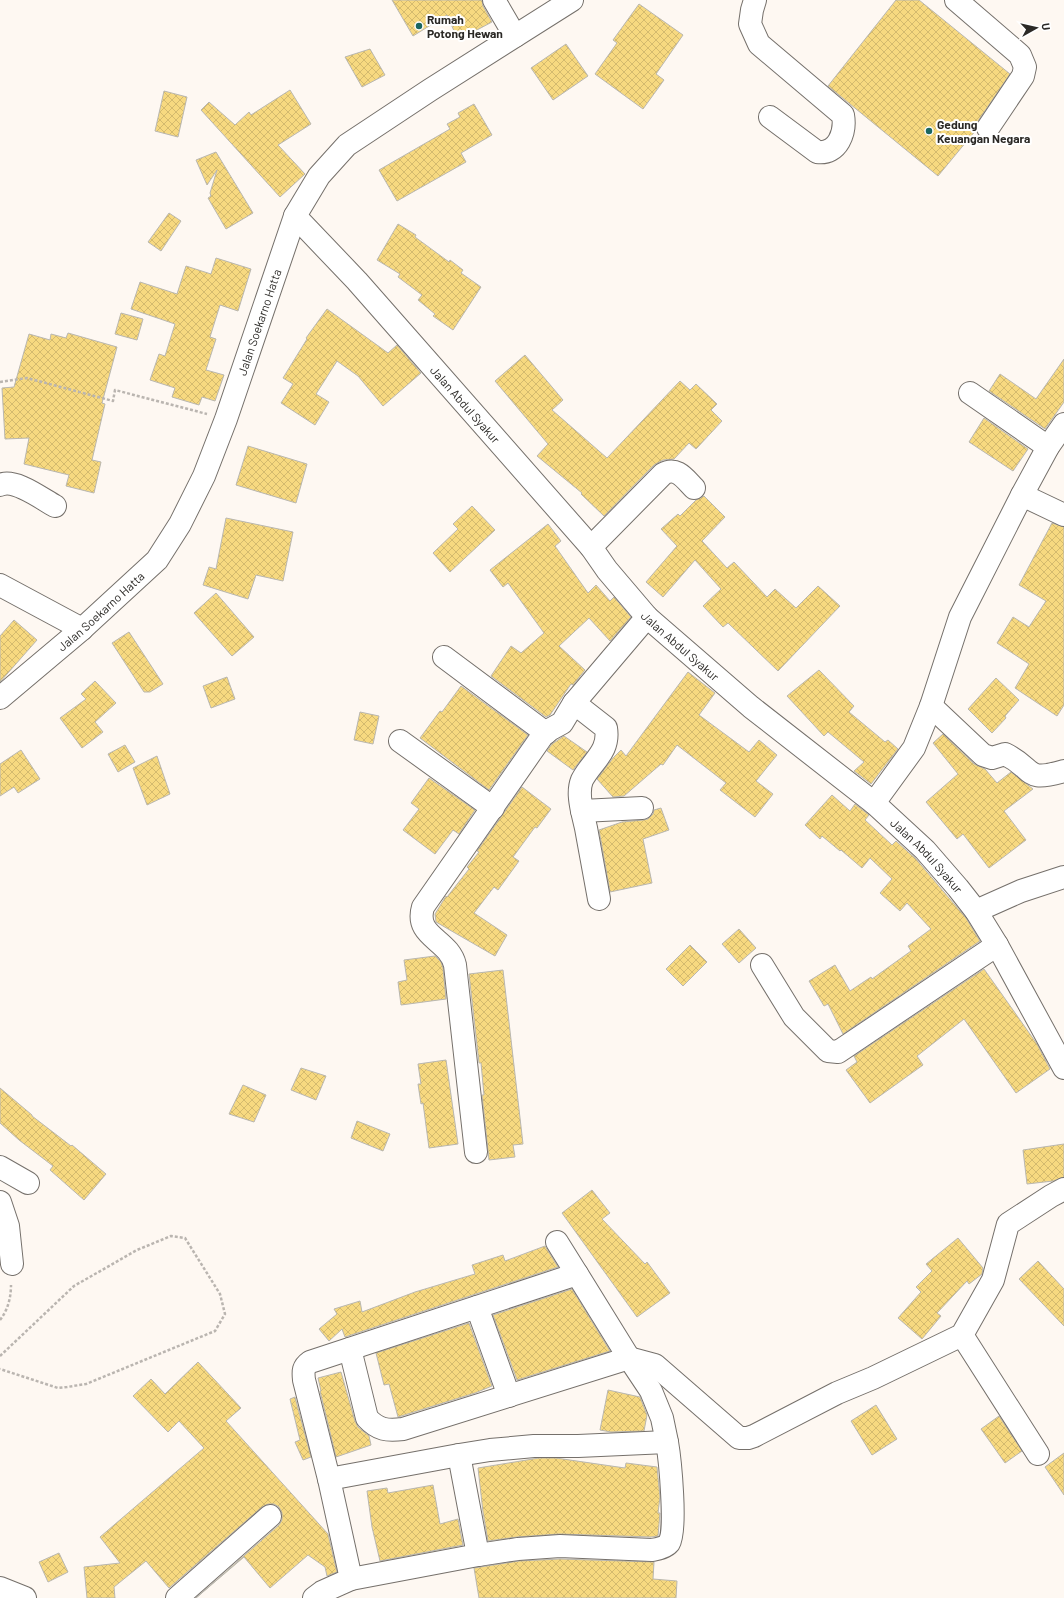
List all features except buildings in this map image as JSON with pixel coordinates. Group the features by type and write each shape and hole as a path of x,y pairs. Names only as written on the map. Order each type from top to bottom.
{"street":[{"path":"494,0 515,36"},
{"name":"Jalan Soekarno Hatta","path":"0,698 82,629 157,560 180,524 204,476 226,418 295,216 319,176 347,145 395,112 572,0"},
{"path":"755,0 750,24 759,44 843,115 843,133 834,149 824,153 817,152 770,116"},
{"path":"956,0 1020,55 1024,67 1022,76 988,128"},
{"name":"Jalan Abdul Syakur","path":"295,216 358,281 590,547 607,570 647,617 751,708 874,803 925,850 976,911 997,945 1064,1068"},
{"path":"970,393 1048,447"},
{"path":"874,803 914,748 931,706 960,617 1022,494 1048,447 1064,424"},
{"path":"590,547 663,474 670,471 677,472 694,488"},
{"path":"0,485 4,483 11,483 21,486 55,506"},
{"path":"1022,494 1064,515"},
{"path":"0,585 82,629"},
{"path":"476,1152 455,965 453,957 449,951 430,936 425,929 422,912 423,907 546,732 562,723 574,703 647,617"},
{"path":"444,657 546,732"},
{"path":"574,703 606,728 607,734 606,745 582,780 580,790 582,811 599,899"},
{"path":"931,706 983,755 992,758 1005,754 1012,758 1030,774 1036,776 1050,775 1064,771"},
{"path":"400,741 493,808"},
{"path":"582,811 642,808"},
{"path":"976,911 1021,891 1064,877"},
{"path":"762,965 794,1017 828,1051 838,1052 997,945"},
{"path":"0,1167 28,1183"},
{"path":"350,1349 367,1418 379,1428 390,1431 403,1429 629,1358 655,1365 739,1438 754,1436 837,1393 873,1378 962,1335 993,1280 1008,1224 1064,1189"},
{"path":"0,1202 8,1226 12,1264"},
{"path":"314,1598 322,1592 351,1580 478,1555 518,1549 560,1546 652,1550 666,1546 669,1542 672,1530 671,1469 662,1418 651,1391 557,1242"},
{"path":"351,1580 329,1479 304,1380 304,1369 310,1362 577,1274"},
{"path":"477,1307 508,1396"},
{"path":"962,1335 1038,1454"},
{"path":"329,1479 490,1450 534,1446 578,1446 667,1442"},
{"path":"459,1455 478,1555"},
{"path":"177,1598 270,1516"},
{"path":"0,1588 24,1598"}],"path":[{"path":"0,382 27,378 113,401 115,390 226,418"},
{"path":"0,1356 74,1286 137,1250 171,1236 185,1238 220,1294 225,1314 215,1332 86,1384 58,1388 0,1369"},
{"path":"0,1320 8,1307 11,1293 12,1264"}],"place":[{"name":"Rumah Potong Hewan","path":"419,26"},
{"name":"Gedung Keuangan Negara","path":"929,131"}]}
